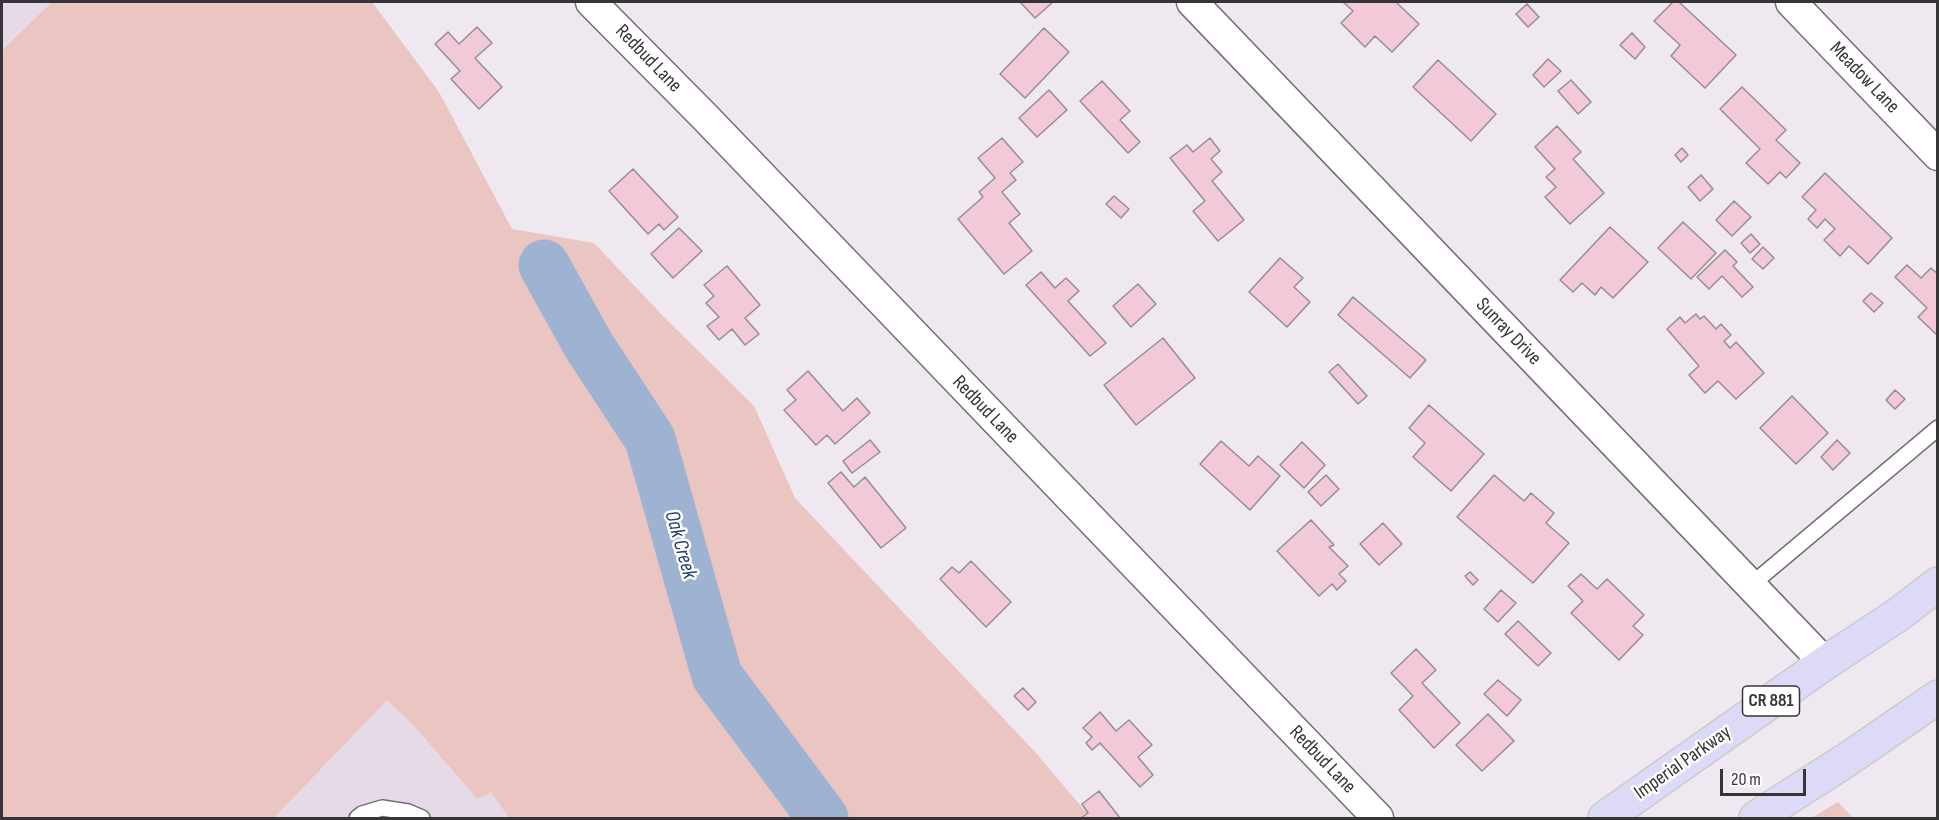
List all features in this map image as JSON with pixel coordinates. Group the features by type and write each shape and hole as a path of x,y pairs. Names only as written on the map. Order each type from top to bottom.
{"main road":[{"name":"Imperial Parkway","path":"1605,819 1825,663 1899,614 1938,584"},
{"path":"1756,819 1938,697"}],"street":[{"name":"Redbud Lane","path":"591,2 698,110 1378,819"},
{"name":"Sunray Drive","path":"1192,2 1825,663"},
{"name":"Meadow Lane","path":"1791,2 1938,154"}],"lane":[{"path":"1751,585 1938,428"},
{"path":"357,819 362,814 382,808 408,812 422,819"}],"shaded area":[{"path":"2,2 52,2 2,50"},
{"path":"52,2 372,2 439,92 512,229 594,243 663,316 754,406 795,498 1036,753 1091,818 509,818 491,792 477,799 414,726 387,700 274,818 2,818 2,50"},
{"path":"387,699 414,726 477,799 491,791 509,818 274,818"},
{"path":"1838,802 1853,818 1811,818"}],"building":[{"path":"1020,2 1053,2 1035,18"},
{"path":"1343,2 1396,2 1419,24 1392,52 1375,36 1365,47 1341,23 1353,11"},
{"path":"1673,2 1679,2 1736,55 1705,88 1671,56 1680,45 1654,21"},
{"path":"1527,4 1539,17 1528,27 1516,14"},
{"path":"477,27 492,43 475,58 502,87 479,109 451,79 460,71 435,44 448,32 459,44"},
{"path":"1044,28 1069,52 1025,98 1000,74"},
{"path":"1632,33 1645,47 1635,59 1620,45"},
{"path":"1548,59 1561,71 1544,87 1533,75"},
{"path":"1438,60 1496,114 1471,141 1413,87"},
{"path":"1571,80 1591,102 1578,114 1558,91"},
{"path":"1102,81 1130,111 1120,120 1140,142 1128,153 1080,101"},
{"path":"1742,87 1786,130 1776,140 1800,163 1786,178 1780,172 1768,184 1746,163 1760,149 1720,109"},
{"path":"1049,90 1067,110 1037,137 1019,118"},
{"path":"1557,126 1581,152 1573,159 1604,193 1570,224 1545,197 1556,187 1546,177 1555,169 1535,147"},
{"path":"1002,138 1023,162 1010,173 1016,180 1002,192 1020,214 1009,223 1032,251 1004,274 958,219 983,197 979,192 995,178 978,158"},
{"path":"1210,138 1220,151 1211,159 1222,172 1212,181 1244,220 1218,241 1193,211 1205,201 1170,158 1187,145 1193,152"},
{"path":"1682,148 1688,155 1681,162 1675,155"},
{"path":"633,169 678,217 664,230 659,224 648,234 609,191"},
{"path":"1825,173 1892,238 1868,264 1849,246 1840,256 1824,240 1835,229 1825,219 1817,228 1808,219 1816,210 1802,197"},
{"path":"1701,175 1713,189 1700,201 1688,187"},
{"path":"1114,196 1129,209 1121,218 1106,204"},
{"path":"1734,201 1751,217 1732,236 1716,220"},
{"path":"1683,222 1716,253 1691,279 1658,248"},
{"path":"1610,227 1648,262 1613,298 1601,287 1595,295 1582,283 1573,292 1560,280"},
{"path":"679,228 702,251 673,278 651,254"},
{"path":"1751,234 1760,244 1750,253 1741,243"},
{"path":"1763,247 1774,258 1763,269 1752,259"},
{"path":"1725,250 1737,262 1733,266 1753,287 1742,297 1722,276 1709,289 1697,277"},
{"path":"1280,258 1303,278 1294,287 1310,302 1287,327 1249,292"},
{"path":"1907,265 1921,278 1931,268 1938,274 1938,336 1918,317 1927,308 1895,277"},
{"path":"727,266 760,305 745,318 759,334 745,345 732,329 719,340 707,326 719,317 706,303 714,296 704,285"},
{"path":"1041,272 1055,288 1066,278 1079,291 1068,301 1106,343 1090,356 1026,285"},
{"path":"1138,284 1156,304 1131,327 1113,306"},
{"path":"1871,293 1883,303 1874,312 1863,301"},
{"path":"1353,297 1426,360 1410,378 1338,315"},
{"path":"1696,314 1700,319 1704,316 1716,329 1721,324 1731,335 1724,341 1730,348 1736,342 1764,373 1736,399 1718,381 1705,393 1689,375 1699,366 1667,329 1680,317 1685,323"},
{"path":"1163,338 1195,378 1136,425 1104,385"},
{"path":"1338,364 1367,396 1358,404 1329,372"},
{"path":"808,371 843,411 857,398 870,413 835,444 827,435 816,445 784,410 796,400 787,390"},
{"path":"1895,390 1905,399 1895,409 1886,400"},
{"path":"1792,396 1828,433 1796,464 1760,428"},
{"path":"1429,405 1484,454 1451,491 1413,457 1425,443 1409,428"},
{"path":"870,440 880,452 852,473 843,461"},
{"path":"1837,440 1850,453 1833,470 1821,457"},
{"path":"1221,441 1249,466 1258,456 1280,476 1250,510 1200,464"},
{"path":"1302,442 1325,465 1304,488 1280,465"},
{"path":"841,472 854,487 865,477 906,528 881,548 828,483"},
{"path":"1326,475 1339,489 1321,506 1308,492"},
{"path":"1494,475 1524,501 1531,493 1554,513 1546,523 1569,543 1533,583 1457,517"},
{"path":"1311,520 1334,545 1329,547 1348,566 1339,574 1346,581 1337,590 1332,584 1319,596 1277,551"},
{"path":"1383,523 1402,544 1379,565 1360,544"},
{"path":"971,561 1011,602 986,627 940,579 952,567 959,573"},
{"path":"1470,572 1478,580 1473,585 1465,576"},
{"path":"1581,574 1597,589 1607,579 1644,615 1633,626 1643,635 1619,660 1571,613 1583,601 1568,586"},
{"path":"1501,590 1516,603 1498,622 1484,609"},
{"path":"1518,621 1551,653 1538,666 1505,634"},
{"path":"1416,649 1436,670 1422,683 1460,723 1434,748 1399,710 1413,696 1391,673"},
{"path":"1498,680 1521,700 1507,716 1484,694"},
{"path":"1023,688 1036,702 1028,710 1014,696"},
{"path":"1100,712 1116,731 1129,720 1152,745 1138,757 1153,775 1140,787 1100,743 1092,750 1086,743 1092,737 1083,728"},
{"path":"1488,714 1514,741 1482,771 1456,745"},
{"path":"1099,791 1120,818 1081,818 1088,813 1082,804"}],"waterway":[{"name":"Oak Creek","path":"544,265 589,346 650,439 717,676 823,818"}]}
